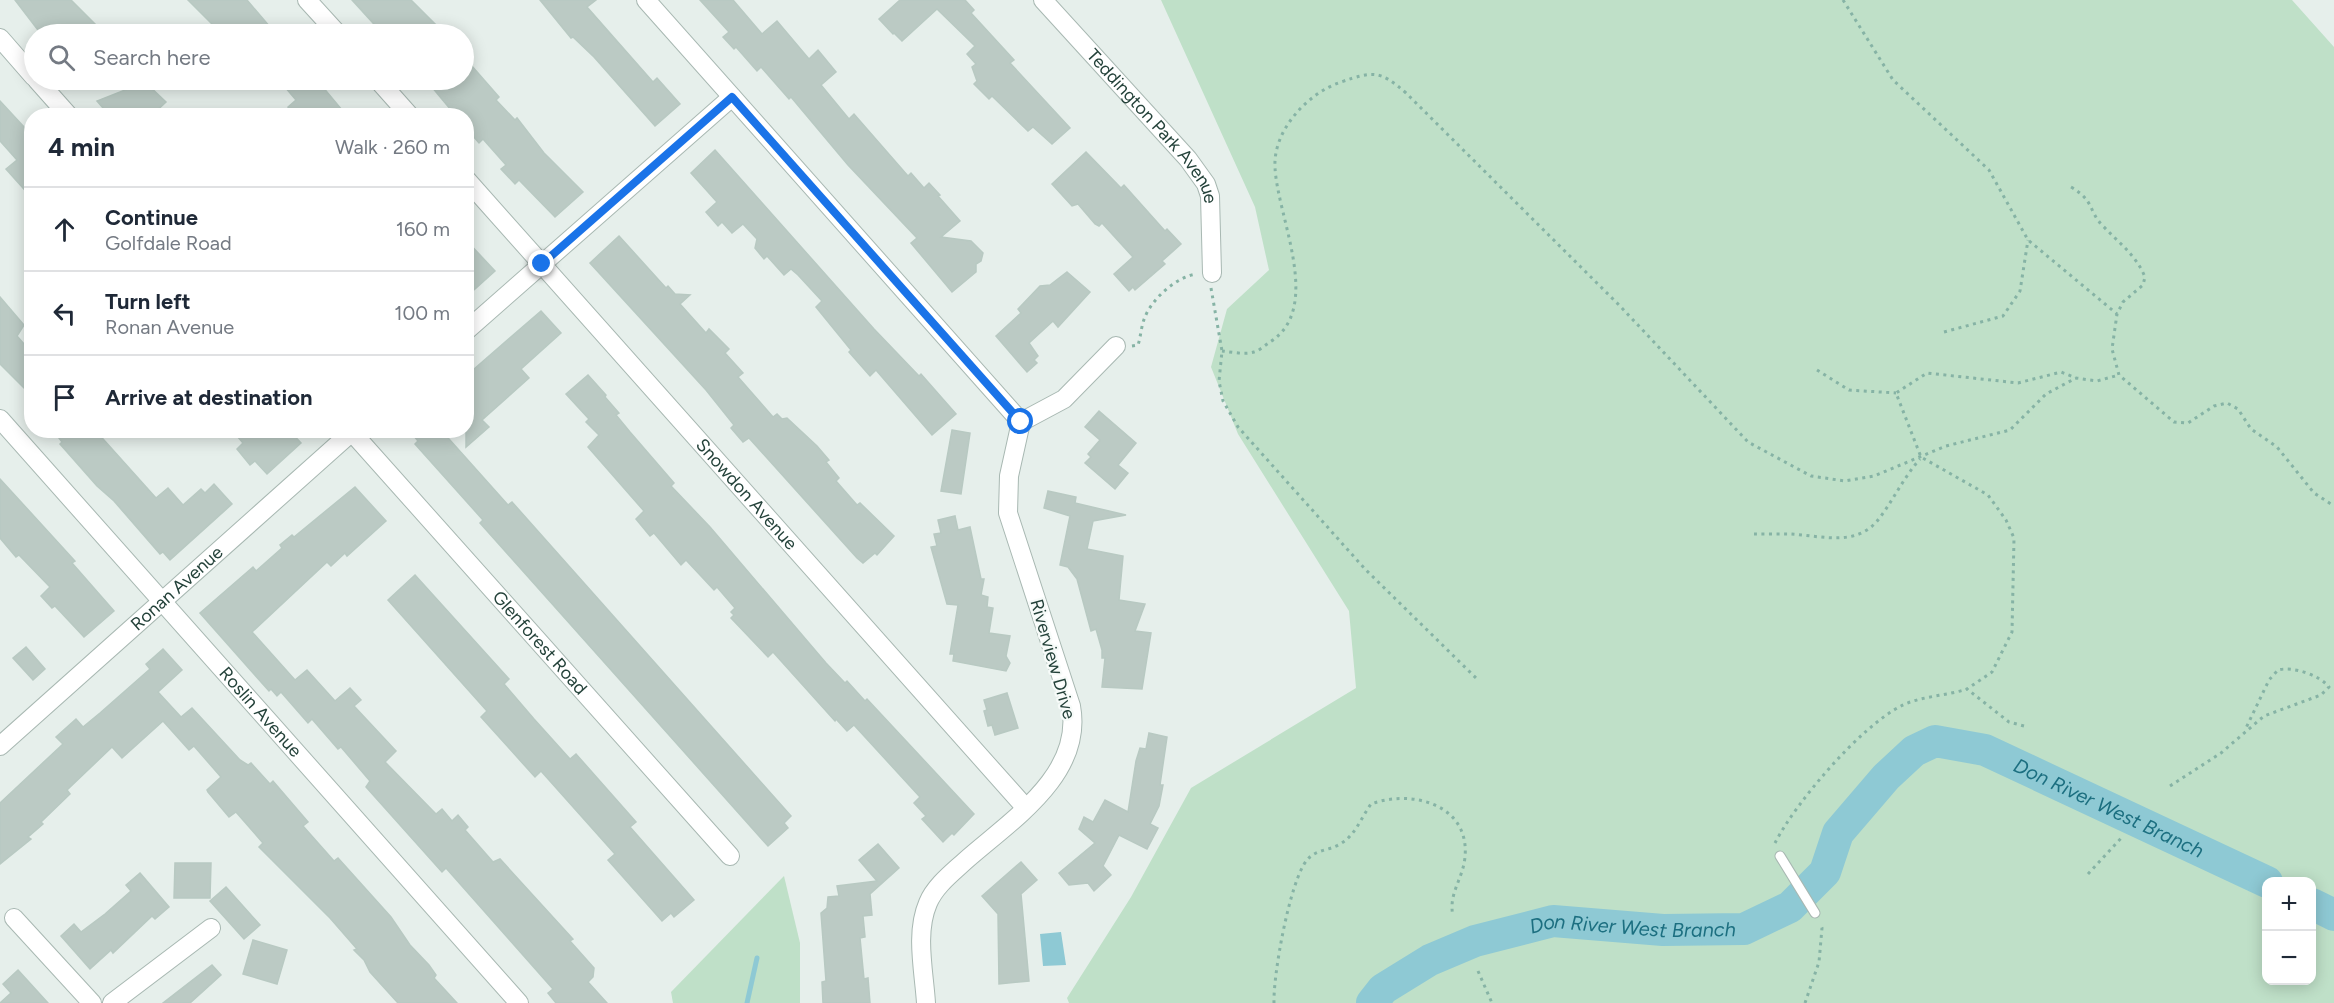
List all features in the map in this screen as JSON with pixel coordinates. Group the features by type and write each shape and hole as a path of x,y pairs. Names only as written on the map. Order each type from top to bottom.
{"street":[{"path":"307,0 329,24"},
{"path":"646,0 1021,422 1064,399 1116,346"},
{"name":"Teddington Park Avenue","path":"1043,0 1188,159 1206,184 1212,216 1212,273"},
{"path":"0,38 24,65"},
{"path":"46,90 62,108"},
{"path":"387,90 403,108"},
{"path":"474,324 732,97"},
{"name":"Snowdon Avenue","path":"474,188 1025,807"},
{"name":"Roslin Avenue","path":"0,419 519,1003"},
{"name":"Riverview Drive","path":"926,1003 922,926 929,901 955,871 1025,807 1057,773 1074,735 1071,706 1008,513 1009,476 1021,422"},
{"name":"Ronan Avenue","path":"0,746 344,438"},
{"name":"Glenforest Road","path":"358,438 730,856"},
{"path":"14,918 92,1003"},
{"path":"112,1003 212,928"}],"lane":[{"path":"1780,856 1815,914"}],"path":[{"path":"1843,0 1848,4 1893,80 1989,170 2028,240 2117,314"},
{"path":"1222,351 1254,352 1284,333 1295,300 1293,259 1275,165 1281,135 1300,108 1329,86 1363,74 1386,75 1620,306 1748,442 1811,476 1845,481 1874,476 1946,446 2010,430 2046,394 2076,378"},
{"path":"2071,187 2086,195 2101,224 2137,260 2145,277 2143,285 2123,302 2117,314 2112,349 2119,375 2174,422 2188,423 2227,403 2238,409 2251,429 2277,447 2314,493 2334,506"},
{"path":"1944,332 1978,325 2003,316 2020,291 2028,240"},
{"path":"1116,346 1138,345 1145,316 1151,305 1167,289 1192,274 1212,273 1210,283 1222,351 1219,381 1223,402 1238,428 1365,569 1476,678"},
{"path":"1817,370 1849,390 1896,393 1927,373 2018,383 2061,372 2076,378 2097,381 2119,375"},
{"path":"1780,856 1774,844 1788,818 1869,729 1902,706 1967,689 1992,672 2012,632 2014,538 2006,520 1988,495 1921,457 1896,393"},
{"path":"1754,534 1791,534 1833,539 1866,533 1880,518 1903,478 1921,457"},
{"path":"2170,786 2221,753 2245,730 2273,710 2321,694 2329,687 2318,677 2290,669 2278,670 2268,680 2245,730"},
{"path":"1967,689 2009,722 2024,726"},
{"path":"1274,1003 1277,963 1302,866 1319,851 1341,844 1352,835 1371,804 1410,797 1429,802 1456,823 1465,846 1462,871 1452,895 1453,916"},
{"path":"2088,874 2123,836"},
{"path":"1805,1003 1819,962 1822,928 1815,914"},
{"path":"1478,971 1492,1003"}],"green space":[{"path":"1161,0 2292,0 2334,47 2334,1003 1069,1003 1067,998 1131,897 1191,788 1356,688 1349,611 1238,434 1211,367 1227,309 1269,270 1255,207"},
{"path":"784,876 800,943 800,1003 673,1003 671,992"}],"water":[{"path":"1061,932 1066,965 1043,966 1040,934"}],"building":[{"path":"15,0 71,0 95,24 33,24"},
{"path":"188,0 247,0 267,24 212,24"},
{"path":"352,0 411,0 435,24 374,24"},
{"path":"540,0 596,0 587,7 653,82 657,78 680,104 655,126 594,57 573,37 571,38"},
{"path":"700,0 733,0 762,34 777,21 809,59 818,50 836,72 821,85 849,119 854,114 908,176 911,173 924,188 929,183 940,195 938,196 960,221 941,237 971,241 983,253 981,261 976,264 976,272 952,292 911,243 917,238 848,165 791,97 789,99 761,67 757,71 736,47 734,49 723,37 729,32"},
{"path":"900,0 965,0 974,10 971,13 1014,60 1010,63 1070,128 1052,144 1033,127 1028,131 992,96 989,99 974,84 977,81 972,67 976,64 967,54 975,46 937,9 902,41 879,19"},
{"path":"474,68 499,97 496,100 515,120 517,118 544,153 583,192 555,217 519,180 515,184 501,169 506,165 483,139 479,143 474,137 474,108 449,108 434,90 474,90"},
{"path":"125,90 153,90 166,102 160,108 103,108 97,101"},
{"path":"288,90 325,90 340,108 289,108 296,100"},
{"path":"0,101 24,127 24,189 6,169 17,160 0,141"},
{"path":"715,150 874,329 919,376 921,374 956,414 932,435 876,370 870,376 849,352 851,350 816,307 822,301 798,275 791,269 784,275 767,256 764,259 755,248 757,239 743,224 732,233 722,222 718,226 706,212 717,202 691,173"},
{"path":"1086,152 1121,188 1124,185 1165,231 1167,229 1181,244 1162,261 1165,264 1135,290 1133,287 1129,291 1114,274 1133,257 1102,223 1099,226 1095,224 1078,204 1072,206 1052,184"},
{"path":"619,236 666,288 668,286 675,294 690,295 680,304 706,333 709,329 729,349 725,353 743,373 738,377 773,417 777,414 782,419 787,418 817,446 829,460 826,462 839,478 836,481 857,505 860,503 894,536 877,555 875,553 863,563 857,558 749,438 743,442 731,428 734,425 706,390 590,263"},
{"path":"474,249 495,271 474,290"},
{"path":"1067,272 1090,292 1058,327 1053,321 1029,343 1038,356 1034,360 1037,363 1027,372 996,336 1021,313 1018,309 1040,286 1050,285"},
{"path":"0,297 24,325 17,336 24,344 24,388 0,364"},
{"path":"541,311 561,333 521,369 529,378 482,420 489,427 466,447 466,438 474,438 474,369"},
{"path":"588,375 619,413 616,415 674,483 671,486 710,527 826,663 865,701 867,699 974,814 954,835 952,833 943,842 922,819 926,816 914,803 920,797 854,725 847,731 836,719 835,721 773,652 768,657 731,618 734,615 731,612 735,608 717,587 714,590 686,560 681,565 654,533 650,536 636,519 644,511 588,447 599,435 586,422 589,419 566,394"},
{"path":"1099,411 1136,443 1118,465 1128,473 1115,489 1085,463 1091,457 1088,454 1100,440 1085,427"},
{"path":"952,430 970,433 961,494 941,491"},
{"path":"59,438 102,438 156,498 168,488 183,505 201,489 205,493 214,484 232,504 170,560 163,552 160,554 114,501 97,486 60,444 62,442"},
{"path":"239,438 296,438 301,443 267,474 255,461 250,465 237,449 243,443"},
{"path":"416,438 448,438 508,505 512,502 791,816 784,823 788,828 768,846 480,523 483,520 415,444 418,441"},
{"path":"0,479 75,561 72,563 114,611 84,637 55,606 52,608 41,596 50,587 19,555 16,557 0,538"},
{"path":"355,487 386,521 347,556 345,553 331,566 327,562 252,632 295,680 307,670 335,701 350,688 361,700 354,706 396,751 385,762 436,814 442,809 452,821 458,815 468,827 465,830 493,862 500,859 573,939 570,941 594,968 593,977 588,982 607,1003 556,1003 548,993 553,989 446,868 442,872 366,787 370,781 341,747 338,749 312,719 308,723 281,692 277,696 271,689 269,691 200,613 253,567 256,571 282,548 280,545 292,535 294,537"},
{"path":"1048,491 1076,497 1075,503 1126,515 1093,521 1087,549 1123,556 1119,600 1145,604 1135,631 1151,633 1142,689 1102,687 1105,658 1102,658 1096,629 1091,631 1077,579 1068,567 1060,565 1070,516 1044,508"},
{"path":"955,516 958,530 970,527 981,579 984,579 981,595 988,597 987,607 993,608 989,633 1010,636 1006,656 1010,663 1006,671 953,661 954,654 950,654 958,605 947,604 931,547 937,546 934,534 941,533 938,520"},
{"path":"415,575 509,679 504,684 534,719 570,759 576,754 636,822 630,827 694,900 674,917 671,913 662,921 608,860 615,854 541,771 535,777 481,717 487,711 388,600"},
{"path":"26,647 45,669 33,680 13,658"},
{"path":"163,649 182,670 158,692 181,717 192,708 240,760 248,765 251,763 270,784 273,781 308,822 303,826 334,861 338,858 391,917 410,945 429,965 436,975 434,978 457,1003 398,1003 370,972 364,960 354,950 357,949 330,918 259,847 263,843 236,812 229,817 208,792 207,790 221,777 194,746 189,750 163,721 122,758 112,747 67,790 70,794 28,837 31,839 0,864 0,803 63,744 56,737 76,719 83,727 150,669 146,664"},
{"path":"1007,693 1018,728 995,735 992,725 988,726 984,700"},
{"path":"1149,733 1167,737 1159,806 1150,824 1158,828 1147,849 1119,835 1103,866 1111,875 1094,891 1088,883 1069,885 1059,873 1095,843 1079,829 1084,817 1093,822 1105,800 1128,812 1136,761 1140,748 1146,749"},
{"path":"878,844 899,868 870,894 872,915 863,916 865,937 860,938 864,979 868,978 870,1003 823,1003 822,982 826,981 821,913 827,908 828,897 839,896 837,886 877,881 859,860"},
{"path":"1021,862 1037,880 1021,894 1029,981 999,984 998,914 982,896"},
{"path":"175,863 211,863 210,898 174,898"},
{"path":"140,873 169,907 155,919 152,916 113,953 111,950 90,969 61,936 74,924 81,932 105,914 131,891 126,885"},
{"path":"226,887 260,925 244,939 210,901"},
{"path":"253,940 287,950 277,984 243,974"},
{"path":"212,965 221,975 190,1003 163,1003"},
{"path":"18,970 48,1003 0,1003 11,993 3,984"}],"waterway":[{"name":"Don River West Branch","path":"1372,1003 1383,989 1430,960 1475,941 1553,921 1663,930 1744,929 1790,907 1825,872 1838,833 1886,777 1914,751 1935,741 1985,750 2262,880"},
{"name":"Don River West Branch","path":"2316,906 2334,915"},
{"path":"747,1003 757,958"}],"route":[{"path":"542,264 732,97 1021,422"}]}
